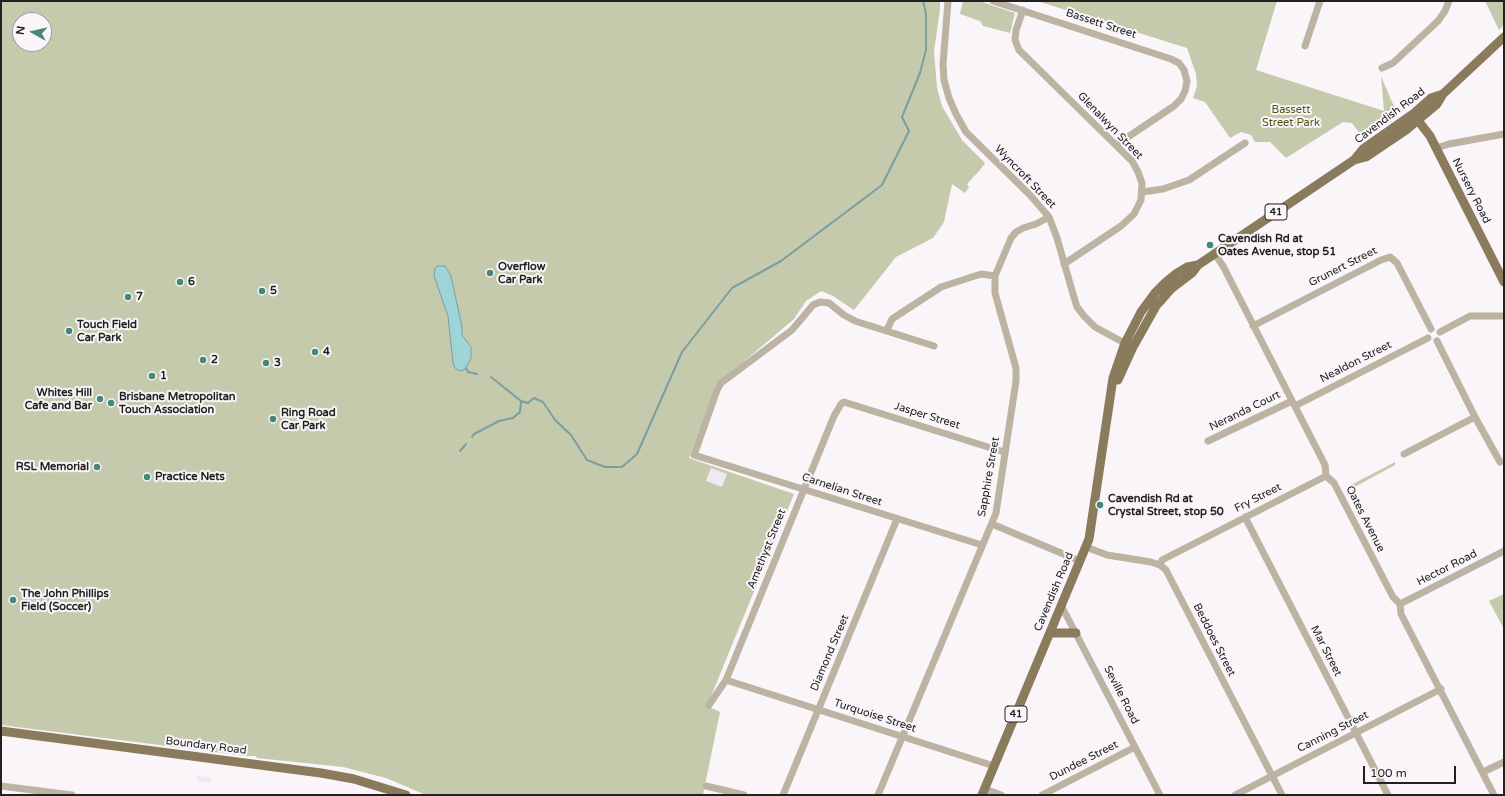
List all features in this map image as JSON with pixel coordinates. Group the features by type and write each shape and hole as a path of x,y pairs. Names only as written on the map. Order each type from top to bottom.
{"main road":[{"name":"Cavendish Road","path":"984,792 1086,548 1091,530 1114,373 1129,345 1141,312 1155,293 1178,273 1187,268 1198,265 1215,254 1354,160 1363,149 1437,104 1443,94 1504,37"},
{"name":"Nursery Road","path":"1416,117 1428,132 1504,282"},
{"path":"1050,633 1076,633"},
{"name":"Boundary Road","path":"1,731 321,773 354,779 406,795"}],"street":[{"name":"Wyncroft Street","path":"948,1 943,64 944,80 949,98 956,114 966,132 1030,195 1049,217 1054,227 1075,301 1084,316 1096,327 1129,345"},
{"name":"Bassett Street","path":"993,1 1024,10 1179,63 1184,70 1186,81 1185,91 1181,99 1174,106 1116,145"},
{"path":"1305,46 1320,1"},
{"path":"1382,68 1393,63 1438,21 1446,12 1449,1"},
{"name":"Glenalwyn Street","path":"1024,10 1016,30 1015,40 1019,50 1132,161 1142,183 1141,200 1134,214 1121,226 1064,264"},
{"path":"1436,148 1449,144 1504,134"},
{"path":"1142,192 1163,189 1189,180 1245,143"},
{"name":"Sapphire Street","path":"878,795 996,513 1004,452 1016,381 1016,368 995,292 996,276 1011,238 1016,232 1049,217"},
{"name":"Oates Avenue","path":"1215,254 1325,465 1326,476 1334,483 1393,597 1400,604 1401,614 1494,795"},
{"name":"Grunert Street","path":"1253,326 1381,260 1390,257 1397,263 1431,330"},
{"path":"934,346 887,330 892,319 941,287 981,274 996,276"},
{"name":"Carnelian Street","path":"887,330 844,315 829,303 820,302 814,305 792,330 722,383 716,390 694,455 982,545"},
{"path":"1440,332 1470,316 1504,316"},
{"path":"1437,341 1432,342 1428,338 1428,333 1431,330 1436,329 1440,332"},
{"path":"1437,341 1440,337 1440,332"},
{"name":"Nealdon Street","path":"1293,403 1428,338"},
{"path":"1437,341 1475,417 1500,462"},
{"name":"Jasper Street","path":"844,402 1004,452"},
{"name":"Amethyst Street","path":"710,705 726,680 834,416 841,404 844,402"},
{"name":"Neranda Court","path":"1208,442 1293,403"},
{"path":"1404,454 1475,417"},
{"name":"Fry Street","path":"1160,564 1162,560 1326,476"},
{"name":"Mar Street","path":"1245,517 1388,795"},
{"name":"Diamond Street","path":"783,795 897,519"},
{"path":"992,524 1080,561"},
{"path":"1086,548 1107,555 1160,564"},
{"name":"Hector Road","path":"1400,604 1504,551"},
{"name":"Beddoes Street","path":"1160,564 1166,570 1282,795"},
{"name":"Seville Road","path":"1061,606 1160,795"},
{"name":"Turquoise Street","path":"726,680 994,766"},
{"name":"Canning Street","path":"1235,795 1440,689"},
{"name":"Dundee Street","path":"1042,795 1135,747"},
{"path":"1483,772 1504,762"},
{"path":"1,786 72,795"},
{"path":"706,786 742,793 744,795"},
{"path":"984,792 1001,795"}],"shaded area":[{"path":"711,468 727,474 722,488 706,482"},
{"path":"197,776 211,777 210,783 197,781"}],"green space":[{"path":"1,1 940,1 934,51 937,88 942,106 962,140 985,163 967,184 969,187 965,193 952,184 944,222 933,238 896,257 854,310 833,296 821,291 806,301 794,319 715,386 689,458 794,494 707,706 720,712 703,795 426,795 386,778 343,767 1,725","holes":["711,468 727,474 722,487 706,481"]},
{"path":"963,1 979,1 1015,13 1010,33 983,26 980,21 960,14"},
{"name":"Bassett Street Park","path":"1037,1 1277,1 1256,70 1384,111 1381,76 1398,116 1364,139 1352,123 1343,122 1286,158 1270,142 1255,142 1251,135 1241,132 1230,138 1205,102 1193,98 1197,86 1196,74 1187,48"},
{"path":"1485,1 1504,1 1504,25 1499,30"},
{"path":"1395,462 1395,465 1349,490 1347,487"},
{"path":"1504,594 1504,629 1489,601"}],"water":[{"path":"438,266 445,266 451,276 462,327 462,335 471,347 471,358 464,370 460,371 455,368 453,363 448,316 434,276 435,268"}],"waterway":[{"path":"491,377 521,401 528,403 534,398 543,402 555,420 571,435 587,460 605,467 622,467 637,454 682,352 732,288 781,261 882,185 909,131 902,117 920,73 926,50 926,14 923,1"},
{"path":"466,368 468,372 477,374"},
{"path":"472,437 474,434 499,421 513,418 520,412 521,401"},
{"path":"460,451 466,444"}],"place":[{"name":"Cavendish Rd at Oates Avenue, stop 51","path":"1210,245"},
{"name":"Overflow Car Park","path":"490,273"},
{"name":"6","path":"180,282"},
{"name":"5","path":"262,291"},
{"name":"7","path":"128,297"},
{"name":"Touch Field Car Park","path":"69,331"},
{"name":"4","path":"315,352"},
{"name":"2","path":"203,360"},
{"name":"3","path":"266,363"},
{"name":"1","path":"152,376"},
{"name":"Whites Hill Cafe and Bar","path":"100,399"},
{"name":"Brisbane Metropolitan Touch Association","path":"111,403"},
{"name":"Ring Road Car Park","path":"273,419"},
{"name":"RSL Memorial","path":"97,467"},
{"name":"Practice Nets","path":"147,477"},
{"name":"Cavendish Rd at Crystal Street, stop 50","path":"1100,505"},
{"name":"The John Phillips Field (Soccer)","path":"13,600"}]}
